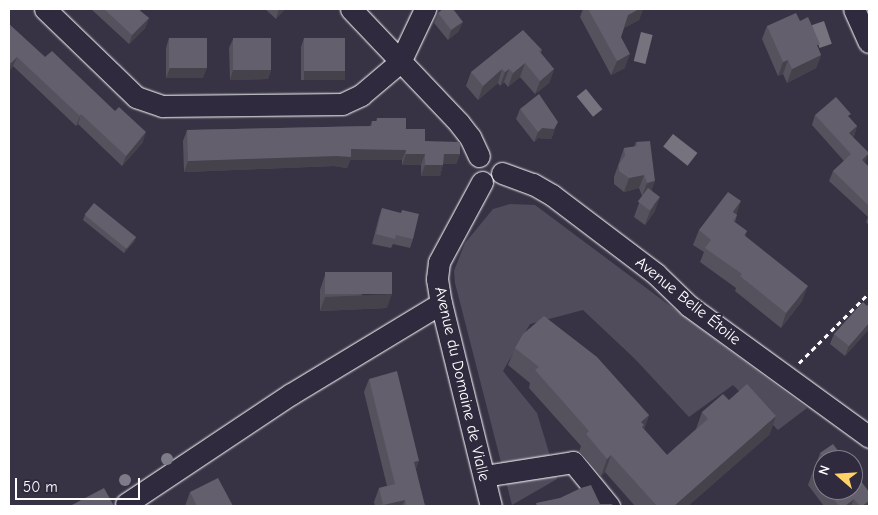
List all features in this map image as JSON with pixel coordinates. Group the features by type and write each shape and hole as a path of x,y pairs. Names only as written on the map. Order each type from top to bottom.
{"street":[{"path":"45,9 136,97 162,106 342,104 361,95 400,62 425,9"},
{"path":"351,9 459,123 470,137 479,156"},
{"path":"854,9 869,42"},
{"path":"488,153 497,156 502,163 502,173 494,182 482,182 475,176 473,168 479,156 488,153"},
{"name":"Avenue Belle Étoile","path":"502,173 533,184 552,195 656,274 690,306 869,437"},
{"name":"Avenue du Domaine de Vialle","path":"482,182 439,262 437,279 441,303 491,506"},
{"path":"126,504 291,394 441,303"},
{"path":"484,476 573,462 609,506"}],"path":[{"path":"786,376 869,293"}],"shaded area":[{"path":"824,21 832,44 820,48 812,25"},
{"path":"641,32 653,35 645,64 634,61"},
{"path":"586,89 602,109 593,117 577,97"},
{"path":"673,134 697,153 688,166 663,147"},
{"path":"510,204 535,205 807,408 778,430 733,385 689,417 635,359 583,310 530,324 503,371 537,413 557,479 512,505 455,283 454,271 465,243 493,209"}],"building":[{"path":"104,9 138,9 149,18 132,35"},
{"path":"443,9 453,9 463,22 451,30 438,13"},
{"path":"588,9 639,9 628,15 621,37 630,54 617,61"},
{"path":"796,13 800,21 808,17 820,44 817,45 821,55 792,69 788,60 783,62 767,26"},
{"path":"9,24 45,57 52,51 115,111 119,107 146,132 126,156 17,57 11,63 9,61"},
{"path":"523,30 542,50 539,51 554,69 540,81 525,63 513,73 509,69 505,72 502,69 483,86 471,72"},
{"path":"169,38 207,38 207,68 169,68"},
{"path":"233,38 271,38 271,70 233,70"},
{"path":"304,38 345,38 345,71 304,71"},
{"path":"539,94 558,122 554,129 542,128 538,132 520,109"},
{"path":"836,97 851,114 848,116 857,126 849,133 869,153 862,160 869,167 869,206 833,171 851,154 815,115"},
{"path":"377,118 406,118 406,129 425,129 425,141 460,142 460,154 444,154 443,165 425,165 425,154 406,154 406,150 351,149 351,157 188,161 187,130 372,126 372,121 377,121"},
{"path":"650,141 655,181 647,183 644,175 629,178 619,171 619,164 625,156 624,148 637,146 636,142"},
{"path":"648,188 660,197 650,211 638,202"},
{"path":"728,192 741,201 733,212 737,215 733,221 747,231 744,235 808,286 786,313 740,276 742,274 705,248 711,240 699,230"},
{"path":"94,203 136,237 127,249 85,215"},
{"path":"382,208 401,213 402,210 419,214 413,239 396,235 395,239 376,234"},
{"path":"325,272 392,272 392,294 325,294"},
{"path":"863,302 867,306 869,304 869,323 849,346 834,334"},
{"path":"544,316 597,357 649,415 641,422 644,425 642,427 667,455 708,419 702,412 723,394 729,400 747,384 776,416 674,506 657,506 611,455 607,459 586,434 589,431 535,370 539,367 515,348 523,334"},
{"path":"397,371 419,461 414,462 425,506 406,506 405,500 383,505 379,488 395,484 369,379"},
{"path":"833,444 838,450 824,450"},
{"path":"218,478 233,506 197,506 190,492"},
{"path":"863,484 869,492 869,501 860,506 855,500 863,500"},
{"path":"591,485 600,504 612,504 613,506 537,506 536,503 560,498"},
{"path":"104,488 114,506 70,506"},
{"path":"834,500 853,500 845,506 839,506"}]}
